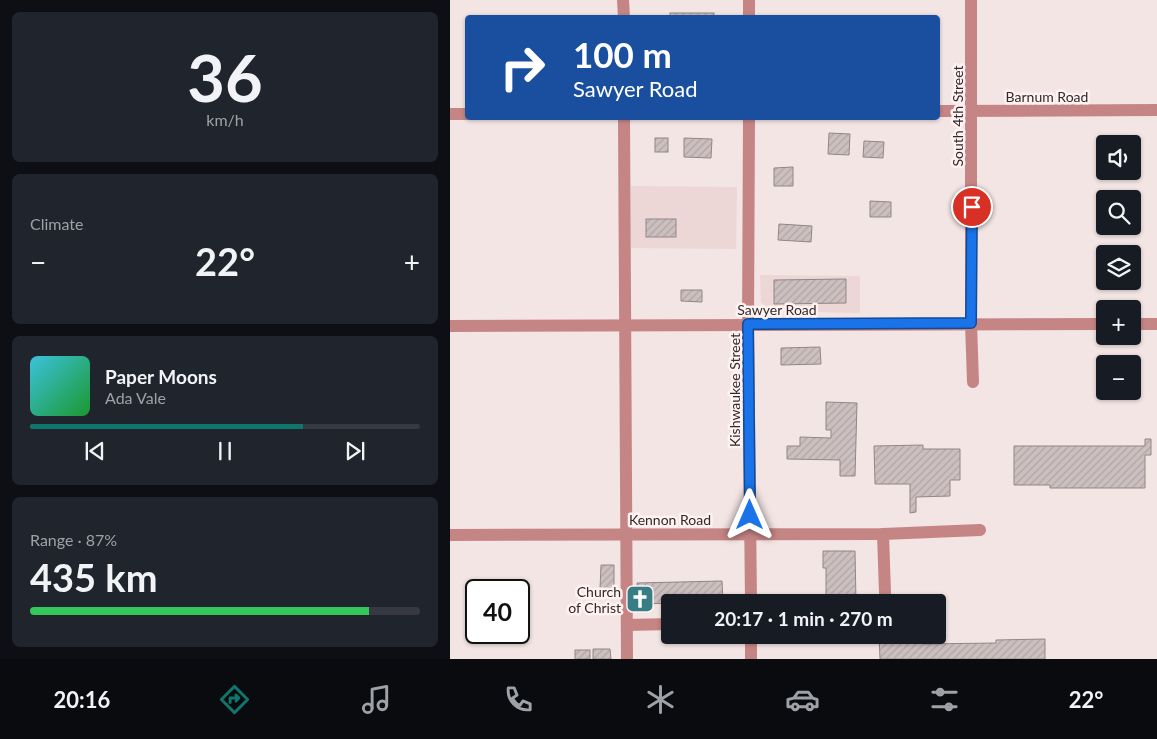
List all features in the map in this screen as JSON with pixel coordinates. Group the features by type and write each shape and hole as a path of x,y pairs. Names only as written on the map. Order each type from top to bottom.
{"street":[{"path":"624,0 624,15"},
{"path":"749,0 749,15"},
{"name":"South 4th Street","path":"971,0 971,323 973,382"},
{"name":"Barnum Road","path":"940,111 1157,110"},
{"path":"450,114 465,114"},
{"path":"624,120 627,659"},
{"name":"Kishwaukee Street","path":"749,120 748,324 751,594"},
{"name":"Sawyer Road","path":"450,326 1096,324"},
{"path":"1141,324 1157,324"},
{"name":"Kennon Road","path":"450,535 884,534 980,530"},
{"path":"884,534 885,593"},
{"path":"627,625 661,624"},
{"path":"751,644 751,659"}],"shaded area":[{"path":"631,186 737,187 736,249 631,248"},
{"path":"760,275 860,276 860,313 770,311 761,302"}],"building":[{"path":"670,13 714,13 714,15 670,15"},
{"path":"829,133 850,134 849,155 828,154"},
{"path":"655,138 668,138 668,152 655,152"},
{"path":"684,138 712,139 711,158 684,157"},
{"path":"864,141 884,142 883,158 863,157"},
{"path":"793,167 793,186 774,186 774,168"},
{"path":"870,201 891,202 891,217 870,217"},
{"path":"646,219 676,219 676,237 646,237"},
{"path":"779,224 812,226 811,242 778,240"},
{"path":"846,279 846,303 774,304 774,280"},
{"path":"681,290 702,290 702,302 681,301"},
{"path":"820,347 821,364 781,365 781,348"},
{"path":"826,402 857,403 855,476 840,476 840,460 787,459 787,446 800,446 800,437 831,438 831,430 826,430"},
{"path":"1145,439 1151,439 1151,455 1145,455 1145,488 1050,488 1050,485 1014,485 1014,446 1145,446"},
{"path":"923,445 923,449 960,449 960,480 950,480 950,496 916,497 916,512 910,513 910,484 875,484 874,446"},
{"path":"823,551 855,551 856,594 826,594 826,568 823,568"},
{"path":"601,565 614,565 614,589 600,589"},
{"path":"722,581 723,594 661,594 661,603 638,604 637,583"},
{"path":"1045,639 1045,659 880,659 879,644 996,643 996,640"},
{"path":"593,649 610,649 611,659 593,659"},
{"path":"575,650 590,650 590,659 575,659"}],"place":[{"name":"Church of Christ","path":"640,599"}],"route":[{"path":"750,515 748,324 971,323 972,207"}]}
